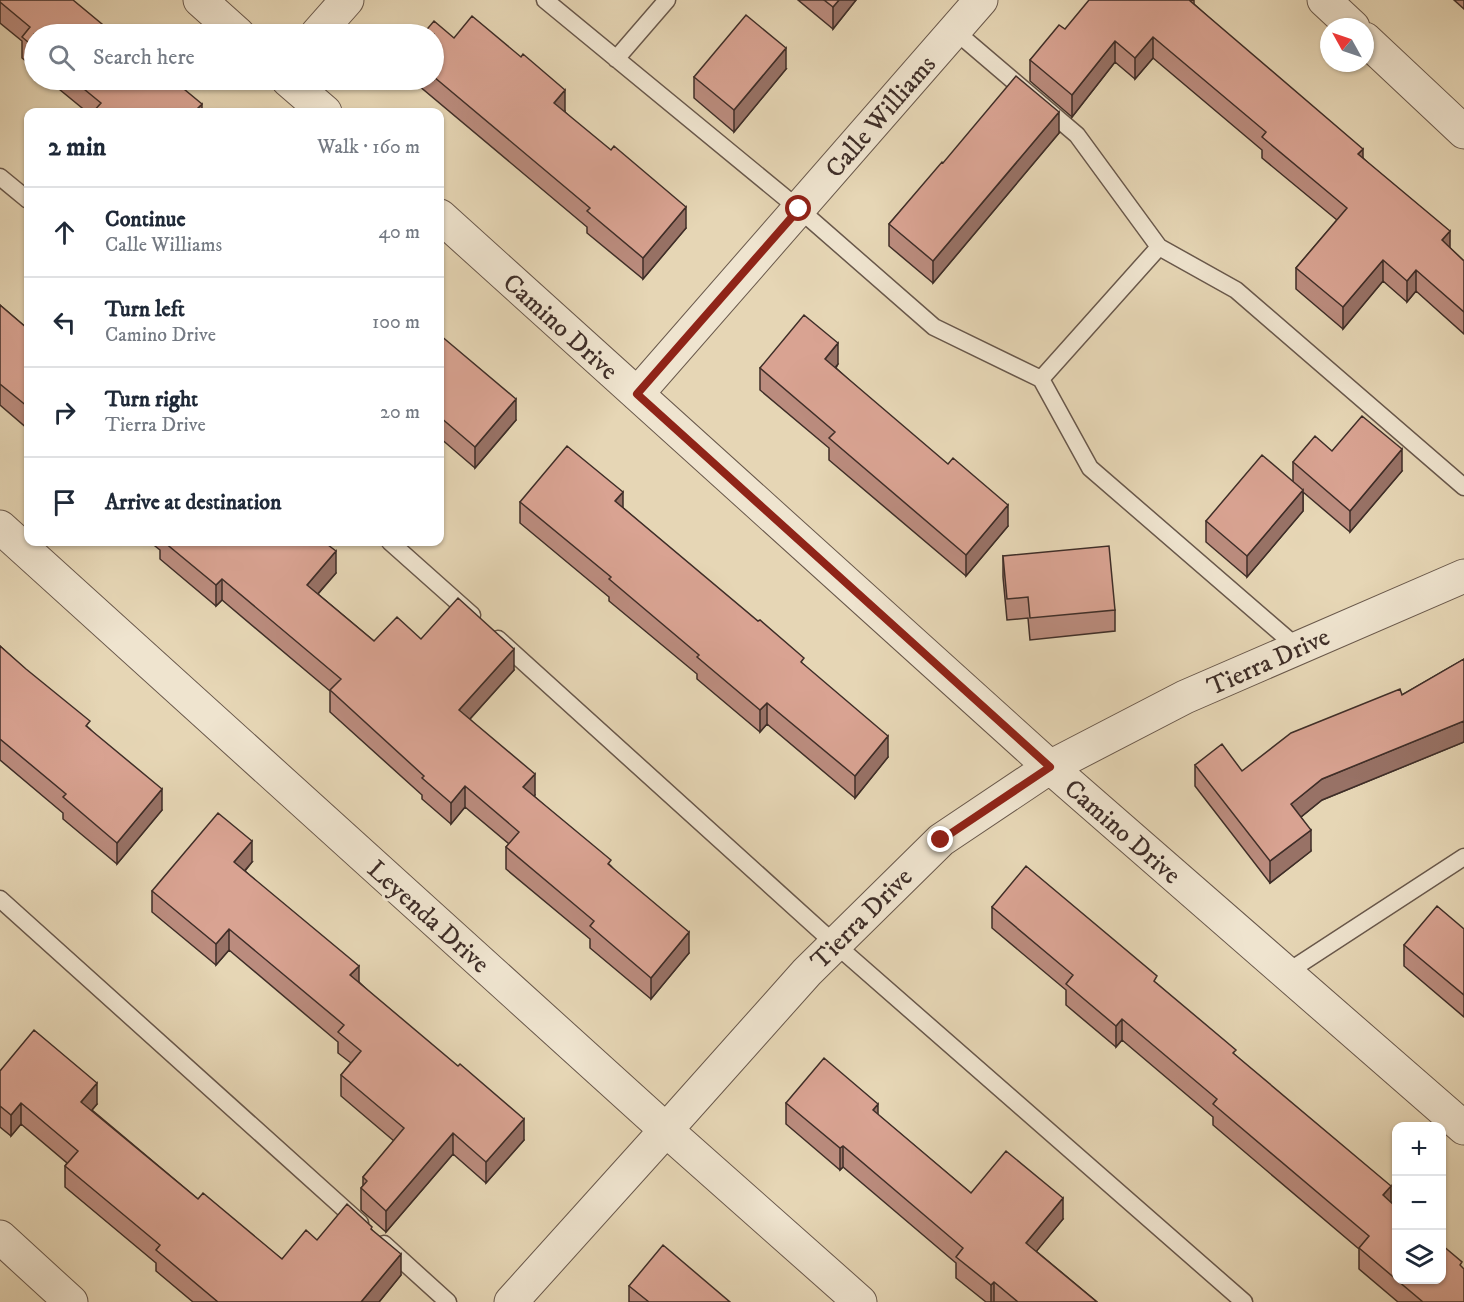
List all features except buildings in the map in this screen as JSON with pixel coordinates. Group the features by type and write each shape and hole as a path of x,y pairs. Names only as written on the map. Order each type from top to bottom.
{"street":[{"path":"200,0 227,24"},
{"path":"326,24 347,0"},
{"name":"Calle Williams","path":"637,394 980,0"},
{"path":"1324,0 1343,18"},
{"path":"1374,47 1464,132"},
{"path":"300,90 320,108"},
{"name":"Camino Drive","path":"444,220 1050,767 1464,1128"},
{"name":"Leyenda Drive","path":"0,527 666,1131 861,1302"},
{"name":"Tierra Drive","path":"511,1302 807,972 941,840 1050,767 1185,697 1464,576"},
{"path":"0,1237 71,1302"}],"lane":[{"path":"545,0 799,209 934,327 1041,379 1090,468 1298,648"},
{"path":"616,59 667,0"},
{"path":"955,31 1077,135 1159,247 1236,290 1464,487"},
{"path":"0,177 24,197"},
{"path":"1041,379 1159,247"},
{"path":"394,546 835,944 1244,1302"},
{"path":"1286,973 1464,857"},
{"path":"0,899 448,1302"}],"route":[{"path":"799,209 637,394 1050,767 941,840"}]}
